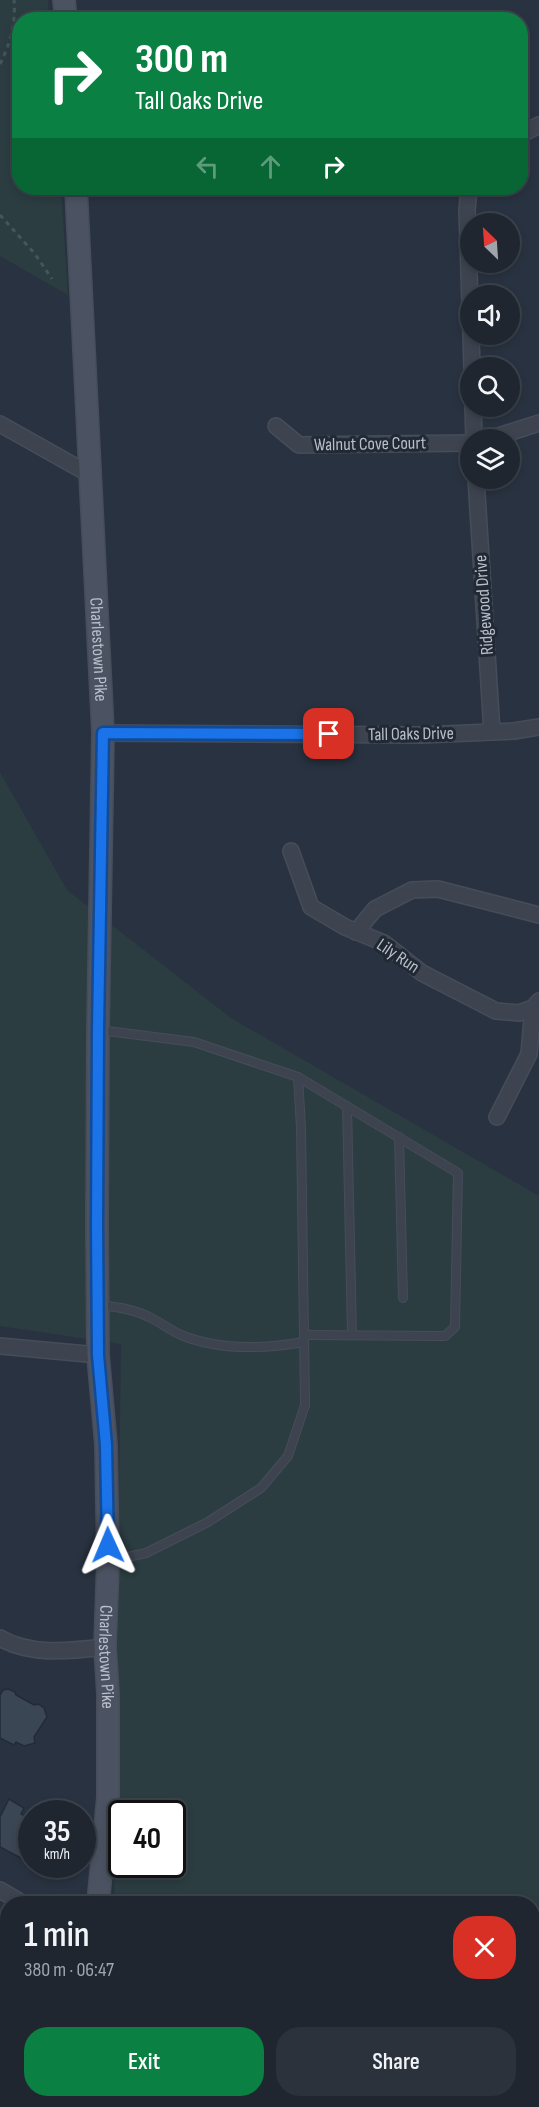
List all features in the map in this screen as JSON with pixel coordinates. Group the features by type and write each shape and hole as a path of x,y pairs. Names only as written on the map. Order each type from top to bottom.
{"street":[{"name":"Charlestown Pike","path":"76,195 103,733 98,1030 98,1355 106,1445 108,1561 105,1647 108,1694 108,1797 99,1896"},
{"path":"468,195 472,357"},
{"path":"520,429 539,423"},
{"path":"0,424 89,474"},
{"name":"Walnut Cove Court","path":"276,426 299,445 460,443"},
{"name":"Ridgewood Drive","path":"477,489 492,732"},
{"name":"Tall Oaks Drive","path":"103,733 422,735 514,731 539,726"},
{"name":"Lily Run","path":"291,851 311,907 356,932 384,943 422,973 496,1011 519,1013 536,1005"},
{"path":"356,932 375,909 412,890 438,889 539,915"},
{"path":"496,1117 529,1054 536,1005"},
{"path":"0,1346 98,1355"},
{"path":"0,1638 15,1646 62,1652 105,1647"}],"lane":[{"path":"98,1030 194,1042 298,1077 458,1173 455,1327 445,1336 352,1335 304,1338 273,1347 236,1347 206,1343 179,1334 136,1311 98,1305"},
{"path":"108,1561 146,1554 208,1522 261,1488 288,1456 305,1405 301,1128 298,1077"},
{"path":"347,1106 352,1335"},
{"path":"399,1137 403,1298"}],"path":[{"path":"0,64 12,32"},
{"path":"0,215 35,254 52,279"}],"shaded area":[{"path":"0,0 48,0 49,12 12,12 12,195 61,195 68,295 0,256"},
{"path":"0,772 67,890 231,1018 539,1196 539,1896 114,1896 114,1878 186,1878 186,1800 115,1800 121,1344 0,1326"}],"building":[{"path":"8,1689 34,1705 38,1704 44,1708 47,1717 34,1737 35,1743 24,1746 16,1742 14,1745 0,1738 0,1695 3,1690"},
{"path":"9,1799 18,1804 18,1857 0,1847 0,1817"}],"route":[{"path":"108,1545 106,1445 98,1355 97,1224 103,733 329,734"}]}
